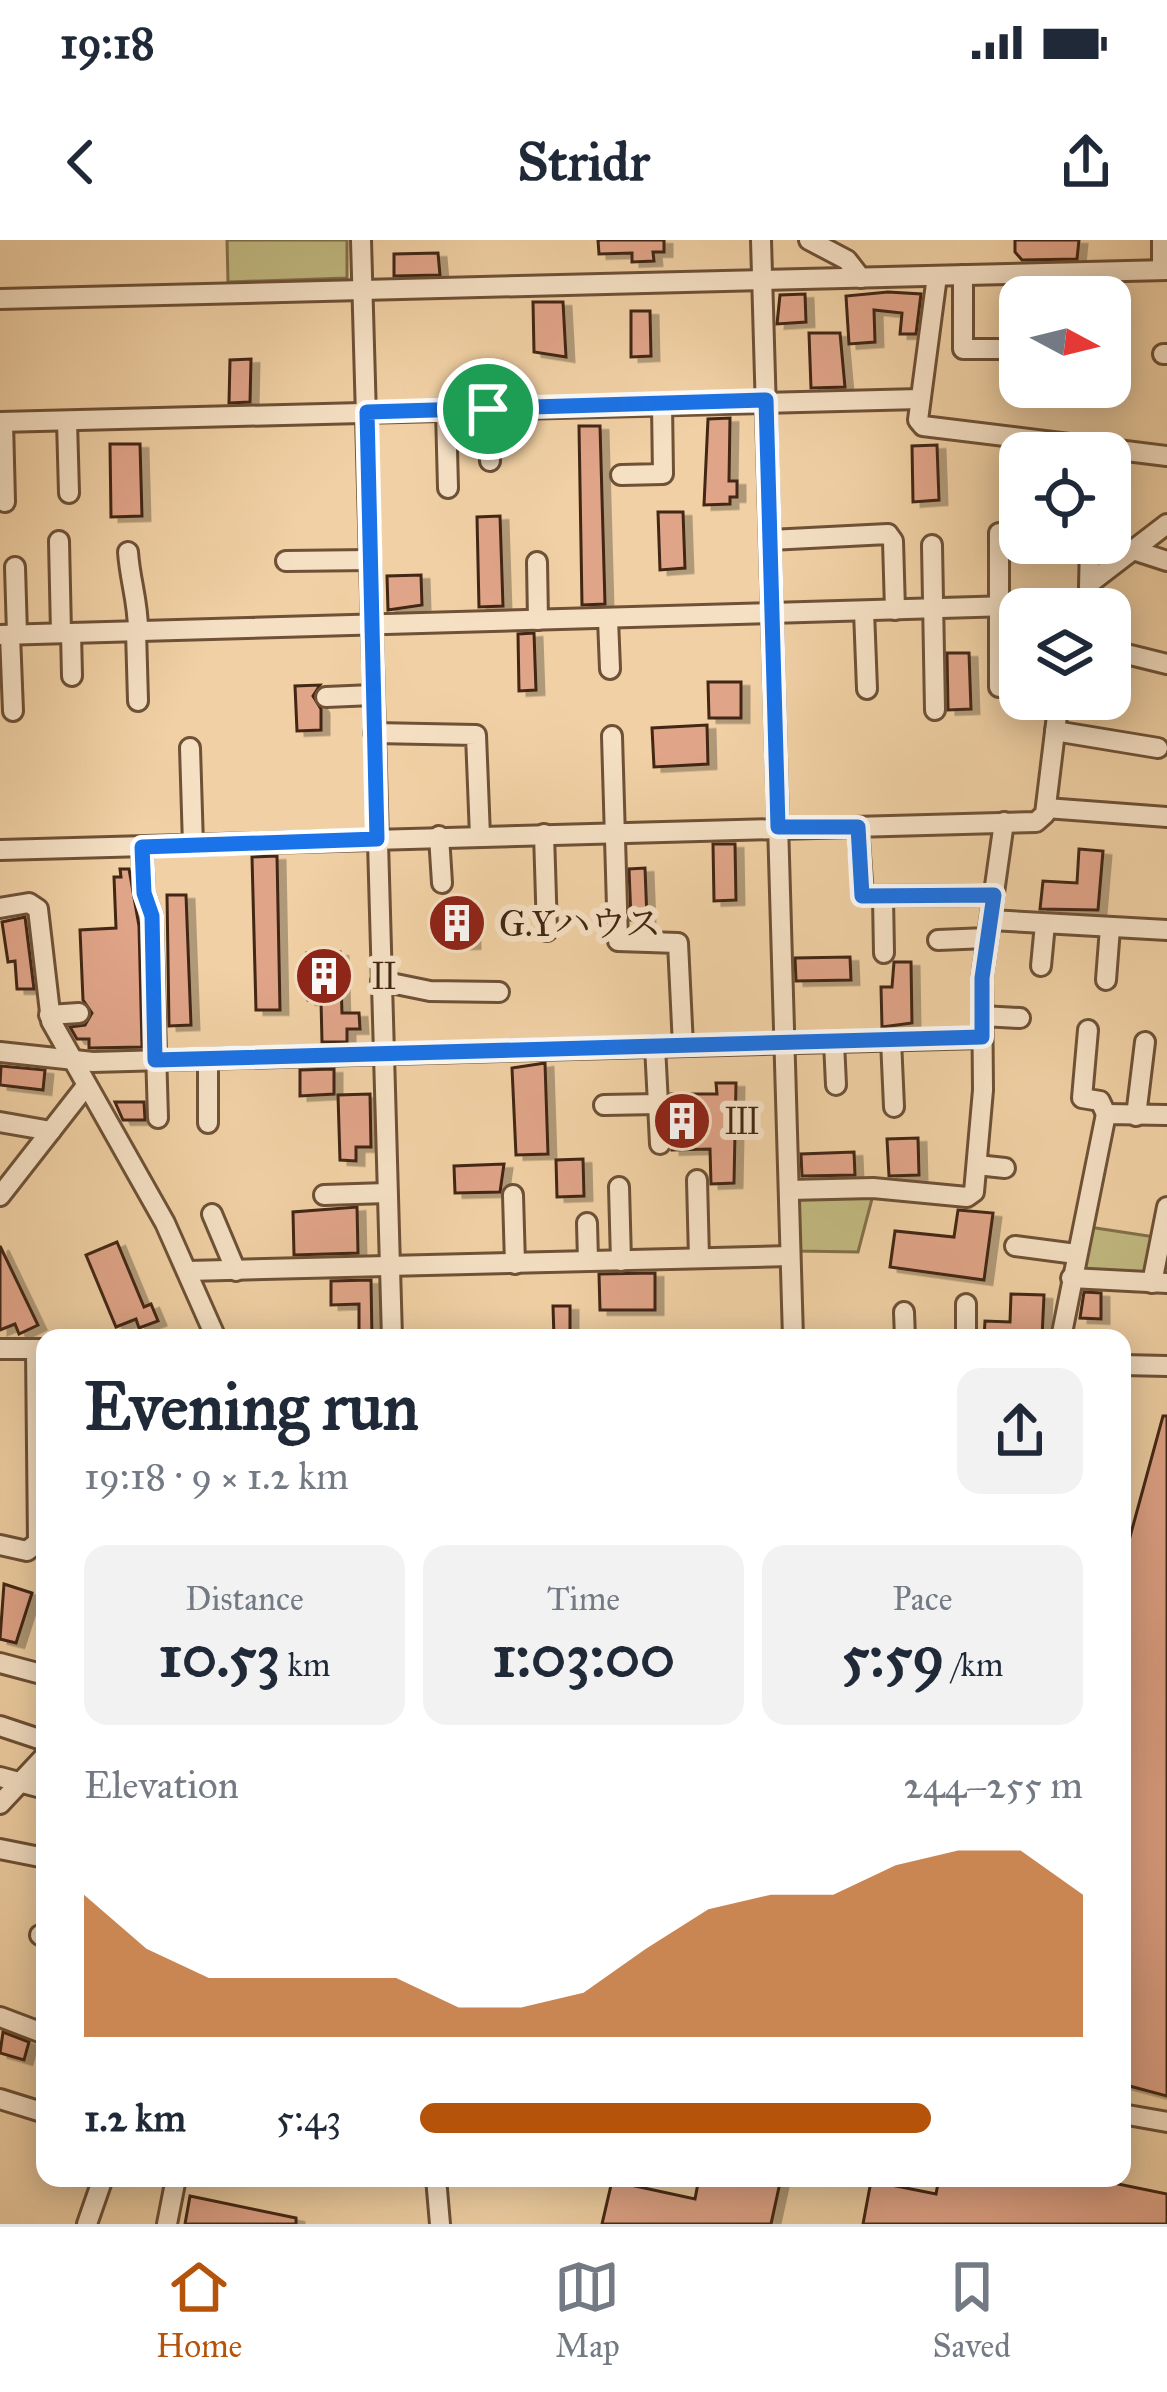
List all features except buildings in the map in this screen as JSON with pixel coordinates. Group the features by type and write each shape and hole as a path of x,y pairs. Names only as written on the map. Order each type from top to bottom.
{"street":[{"path":"361,240 392,1329"},
{"path":"761,240 793,1329"},
{"path":"809,240 848,260 861,278"},
{"path":"1,301 1164,270 1162,240"},
{"path":"964,275 963,349 999,349"},
{"path":"938,276 920,399 922,426 1167,456"},
{"path":"5,502 2,422 920,399"},
{"path":"621,475 666,481 662,405"},
{"path":"488,409 490,461"},
{"path":"446,410 448,488"},
{"path":"67,421 68,493"},
{"path":"1131,548 1167,524"},
{"path":"770,540 888,534 893,541 896,610"},
{"path":"58,541 72,676"},
{"path":"932,544 935,710"},
{"path":"1131,549 1167,561"},
{"path":"128,552 130,581 138,591 138,700"},
{"path":"286,561 370,560"},
{"path":"537,562 538,620"},
{"path":"1088,588 1090,564"},
{"path":"1090,583 1112,564"},
{"path":"13,711 9,634 15,567"},
{"path":"9,634 999,607"},
{"path":"864,611 867,688"},
{"path":"608,619 610,669"},
{"path":"1131,655 1167,664"},
{"path":"326,697 373,695"},
{"path":"0,850 1036,821 1046,808 1056,720"},
{"path":"1055,731 1158,748"},
{"path":"374,733 476,734 480,836"},
{"path":"612,736 619,964"},
{"path":"190,748 193,845"},
{"path":"1046,808 1167,817"},
{"path":"789,1190 873,1188 967,1197 974,1192 989,929 1004,822"},
{"path":"858,827 860,892 994,895"},
{"path":"544,834 547,931"},
{"path":"439,836 442,883"},
{"path":"142,847 144,893 152,916 158,1118"},
{"path":"883,896 884,953"},
{"path":"0,908 29,903 38,909 49,1015 142,1178 212,1329"},
{"path":"1041,966 1045,924"},
{"path":"938,940 1045,924 1167,930"},
{"path":"1106,980 1110,928"},
{"path":"618,941 678,943 682,1046"},
{"path":"381,981 430,991 499,992"},
{"path":"49,1015 79,1013"},
{"path":"982,1016 1020,1018"},
{"path":"1062,1329 1106,1114 1100,1101 1082,1098 1088,1030"},
{"path":"0,1052 72,1062 982,1037"},
{"path":"891,1040 893,1107"},
{"path":"834,1042 836,1085"},
{"path":"1136,1116 1144,1042"},
{"path":"655,1046 660,1144"},
{"path":"208,1059 208,1123"},
{"path":"0,1196 86,1086"},
{"path":"604,1105 658,1104"},
{"path":"1106,1114 1167,1114"},
{"path":"0,1123 51,1131"},
{"path":"977,1165 1005,1168"},
{"path":"698,1180 699,1258"},
{"path":"619,1186 621,1261"},
{"path":"324,1195 387,1193"},
{"path":"513,1196 515,1264"},
{"path":"1071,1278 1159,1283 1167,1207"},
{"path":"212,1214 236,1271"},
{"path":"587,1223 589,1262"},
{"path":"1015,1246 1076,1254"},
{"path":"188,1271 790,1256"},
{"path":"966,1304 966,1329"},
{"path":"904,1312 905,1329"},
{"path":"0,1349 36,1349"},
{"path":"1131,1365 1167,1366"},
{"path":"0,1544 27,1551 36,1544"},
{"path":"0,1663 36,1673"},
{"path":"0,1726 36,1739"},
{"path":"0,1804 36,1768"},
{"path":"0,1778 36,1787"},
{"path":"0,1849 36,1856"},
{"path":"0,2017 36,2031"},
{"path":"0,2099 36,2111"},
{"path":"1131,2116 1167,2122"},
{"path":"87,2224 100,2187"},
{"path":"167,2224 174,2187"},
{"path":"437,2187 440,2224"}],"shaded area":[{"path":"227,240 347,240 347,278 228,282"},
{"path":"873,1195 858,1252 798,1251 798,1197"},
{"path":"1089,1227 1155,1237 1148,1272 1082,1269"}],"place":[{"name":"G.Yハウス","path":"457,923"},
{"name":"Ⅱ","path":"324,976"},
{"name":"Ⅲ","path":"682,1121"}],"route":[{"path":"766,400 778,827 858,827 862,896 994,895 982,978 982,1037 155,1060 152,916 144,893 142,847 377,839 367,412 488,409 766,400"}]}
